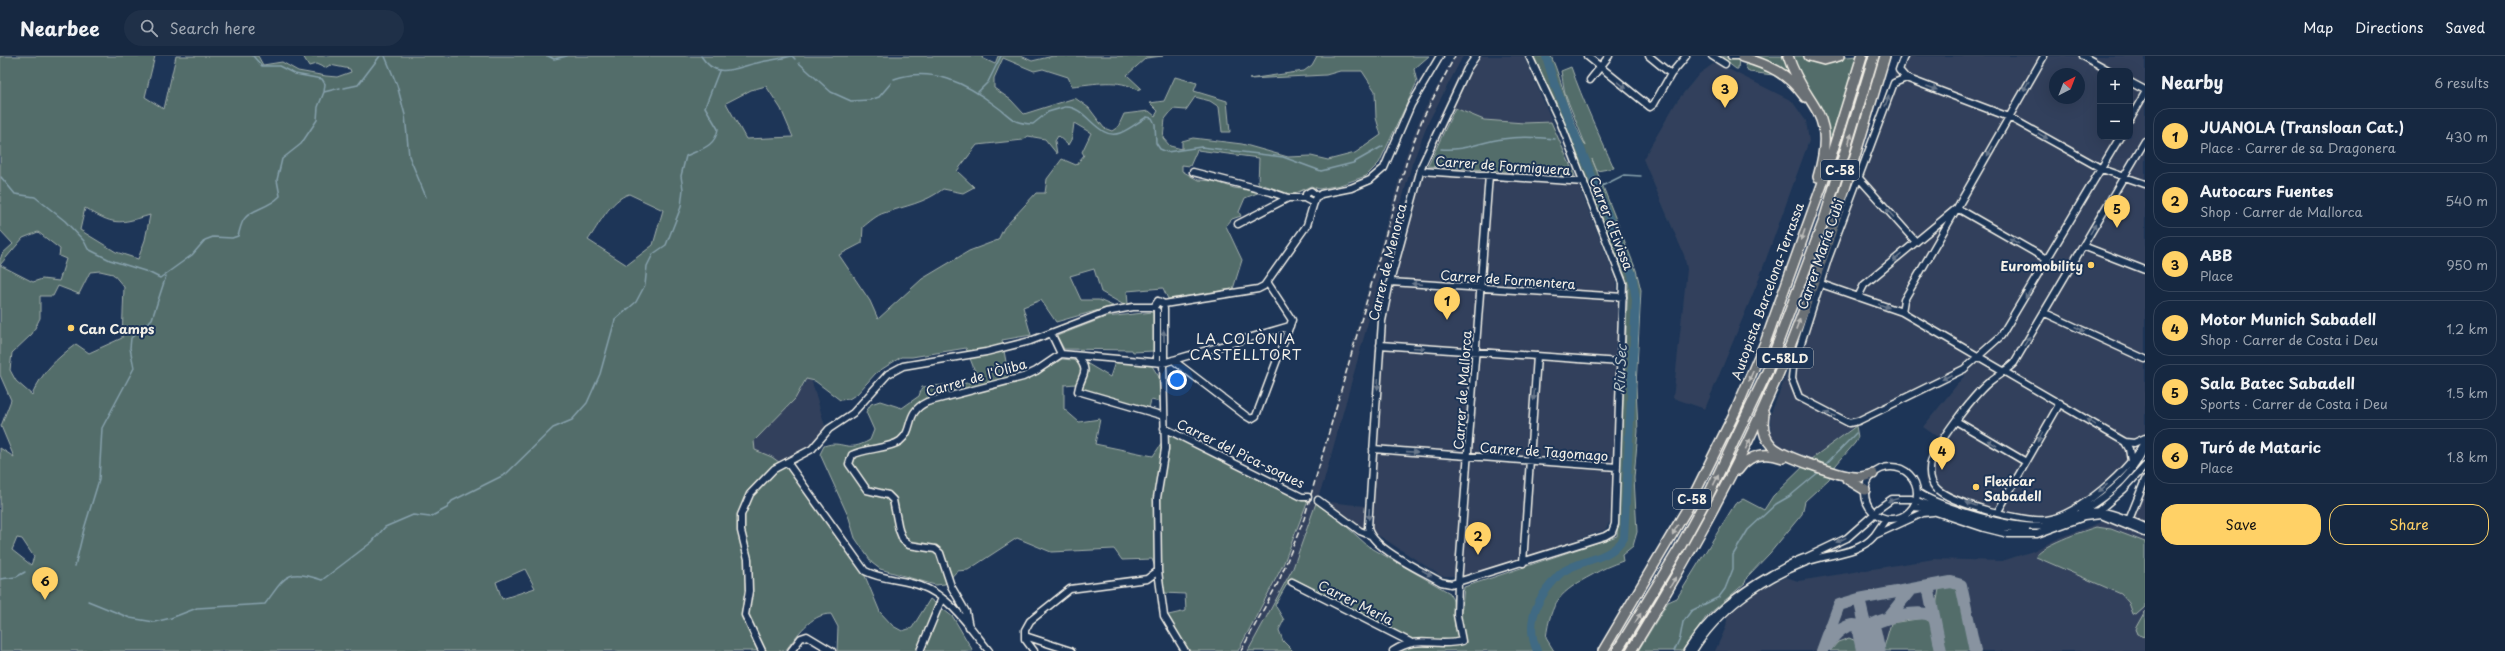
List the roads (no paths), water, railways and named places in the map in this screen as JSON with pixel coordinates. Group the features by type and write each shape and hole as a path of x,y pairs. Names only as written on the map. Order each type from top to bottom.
{"highway":[{"path":"1743,56 1771,66 1794,84 1817,118 1824,148"},
{"path":"1788,56 1794,71 1822,117 1825,130 1824,148 1815,198"},
{"path":"1809,56 1824,60 1840,56"},
{"name":"Autopista Barcelona-Terrassa","path":"1603,651 1683,516 1736,410 1766,340 1830,158 1862,56"},
{"name":"Autopista Barcelona-Terrassa","path":"1618,651 1679,549 1707,498 1778,347 1824,220 1874,56"},
{"name":"C-58LD","path":"1632,651 1724,491 1779,373 1834,221 1885,56"},
{"path":"1778,347 1834,221"},
{"path":"1779,373 1765,414 1765,434 1771,446 1778,451 1809,465"},
{"path":"1724,491 1744,463 1758,455 1776,455 1837,474 1856,483 1866,490"},
{"path":"1837,474 1854,477 1873,474"}],"street":[{"path":"762,651 745,615 748,591 748,559 741,531 741,515 747,498 778,466 812,449 829,429 853,413 888,374 898,368 909,364 986,352 1030,341 1106,312 1133,307 1155,309 1258,289 1267,282 1307,225 1314,203 1318,197 1370,180 1384,168 1411,105 1440,56"},
{"name":"Carrer de Menorca","path":"1370,535 1373,449 1380,345 1382,321 1390,282 1421,171 1467,69 1476,56"},
{"name":"Carrer d'Eivissa","path":"1523,563 1605,536 1614,529 1623,298 1622,278 1561,124 1529,56"},
{"path":"1587,56 1600,68 1650,106 1654,104 1671,74 1686,56"},
{"path":"1590,80 1609,56"},
{"path":"1649,56 1671,74"},
{"path":"1712,56 1725,64"},
{"path":"1731,56 1743,56"},
{"path":"1904,56 1899,70 1906,78 2009,117 2102,169 2145,184"},
{"path":"1902,312 1904,300 2044,56"},
{"path":"2083,56 2105,68"},
{"name":"Carrer María Cubi","path":"1906,78 1894,83 1858,177 1799,348 1792,379 1794,389 1803,400 1849,423 1854,423 1964,368 1980,356"},
{"path":"2133,84 2145,90"},
{"path":"2133,114 2145,93"},
{"path":"1980,356 2008,327 2118,140"},
{"path":"2145,141 2045,313 2014,363 1986,384 1956,421 1935,452 1931,462 1932,482 1944,494 1997,513 2023,520 2046,520 2059,516 2096,494 2131,461 2145,439"},
{"name":"Carrer de Formiguera","path":"1421,171 1584,182"},
{"path":"1193,172 1288,198 1306,198 1314,203"},
{"name":"Carrer de Mallorca","path":"1410,642 1450,644 1462,641 1457,615 1458,583 1489,176"},
{"path":"1858,177 1916,242"},
{"path":"1306,198 1306,194 1309,191 1318,197"},
{"path":"1238,224 1288,198"},
{"path":"1858,297 1864,285 1957,208"},
{"path":"1957,208 2048,260"},
{"path":"2084,246 2145,270"},
{"path":"1173,360 1246,416 1251,418 1256,416 1292,320 1267,282"},
{"name":"Carrer de Formentera","path":"1390,282 1623,298"},
{"path":"1821,284 1902,312 1980,356 2004,372 2060,403 2125,442 2134,443 2145,439"},
{"path":"1162,362 1155,309 1158,301 1164,307 1162,362 1165,449 1157,498 1158,571 1164,616 1185,651"},
{"path":"2045,313 2145,359"},
{"path":"1051,333 1061,354 1162,362 1290,326"},
{"path":"1380,345 1620,362"},
{"name":"Carrer de l'Òliba","path":"969,627 966,612 950,583 940,554 935,549 909,545 903,540 893,500 888,495 867,490 849,464 852,455 899,442 908,430 909,422 914,412 927,402 1023,377 1036,371 1061,354"},
{"path":"1077,356 1085,368 1084,377 1078,392 1164,416"},
{"path":"1458,583 1523,563 1537,356"},
{"path":"1997,513 2060,403"},
{"path":"1956,421 2026,462"},
{"name":"Carrer del Pica-soques","path":"1164,428 1302,497 1308,498"},
{"path":"2125,442 2129,449 2131,461"},
{"path":"2073,516 2093,504 2119,483 2135,466 2145,446"},
{"name":"Carrer de Tagomago","path":"1373,449 1617,467"},
{"path":"787,462 865,571 874,576 921,586 942,598 989,651"},
{"path":"2057,528 2067,521 2099,510 2124,488 2145,466"},
{"path":"1887,467 1900,468 1912,478 1917,492 1913,507 1902,517 1886,518 1876,513 1867,503 1866,490 1873,474 1887,467"},
{"path":"2129,520 2145,480"},
{"path":"1917,492 1925,497 1994,521 2023,526 2047,526"},
{"path":"1687,651 1709,621 1728,602 1787,566 1847,538 1892,499 1911,499"},
{"name":"Carrer del Pica-soques","path":"1318,500 1360,531 1370,535 1380,546 1441,582 1458,583"},
{"path":"1920,502 2003,528 2027,530 2047,526 2073,516 2099,510 2145,527"},
{"path":"1913,507 1924,508 2008,534 2037,534 2057,528 2077,519 2095,515 2108,517 2145,533"},
{"path":"1694,650 1723,614 1751,592 1801,564 1861,546 1874,536 1923,513 1937,512"},
{"path":"1874,536 1877,526 1876,513"},
{"path":"1874,536 1886,518"},
{"path":"1806,558 1844,552"},
{"path":"1034,651 1025,636 1030,621 1070,589 1147,579 1158,571"},
{"name":"Carrer Merla","path":"1292,582 1410,642"},
{"path":"920,651 942,598"},
{"path":"791,651 801,638 807,636 832,651"},
{"path":"1025,636 1071,651"},
{"path":"1392,651 1410,642"}],"waterway":[{"path":"253,56 262,66 279,66 295,74 322,79 325,84 324,92"},
{"path":"344,88 358,85 380,56"},
{"path":"385,56 397,85 405,115 409,156 426,197"},
{"path":"548,56 554,59 567,56"},
{"path":"701,56 707,64 720,70 734,69 792,56 795,59"},
{"path":"978,92 988,82 1001,56"},
{"name":"Riu Sec","path":"1537,651 1532,633 1532,624 1536,607 1545,592 1562,572 1605,555 1619,545 1624,538 1636,300 1632,274 1554,83 1546,56"},
{"path":"799,63 831,92 851,101 870,100 879,97 891,83"},
{"path":"88,601 130,618 154,622 171,618 197,608 265,604 283,581 288,577 301,575 322,580 372,542 385,527 413,515 430,517 447,508 452,501 506,474 553,428 572,420 587,403 600,374 615,320 636,302 645,285 647,266 653,254 666,245 681,207 683,189 681,176 686,156 706,147 714,140 718,129 705,107 719,71"},
{"path":"894,79 908,75 922,74 948,79 973,90 1016,121 1026,123 1033,124 1048,112 1065,107"},
{"path":"1,177 15,194 35,197 65,221 84,241 88,249 110,260 148,272 160,278 192,255 205,240 213,237 232,238 238,236 242,222 248,215 271,203 280,196 277,180 282,159 301,144 317,120 318,107 324,92 340,88"},
{"path":"1066,107 1073,108 1080,112 1099,128 1112,134 1123,132 1147,117 1152,118 1155,124 1156,143 1160,149 1167,152 1201,147 1283,157 1321,171 1353,163 1383,146"},
{"path":"1441,149 1457,149 1494,140 1515,137 1555,139"},
{"name":"Riu Sec","path":"1573,140 1578,141"},
{"path":"1598,188 1624,175 1641,176"},
{"path":"75,566 84,529 99,480 102,428 134,368 130,348 131,338 152,319 166,276"},
{"path":"1825,465 1856,433"},
{"path":"1674,651 1680,638 1683,622 1691,611 1719,597 1725,589 1733,569 1733,555 1748,530 1776,504 1790,496 1820,471"},
{"path":"0,579 16,577 25,572"}],"railway":[{"path":"1241,651 1279,581 1304,519 1408,157 1422,120 1455,56"}],"place":[{"name":"ABB","path":"1725,108"},
{"name":"Sala Batec Sabadell","path":"2117,228"},
{"name":"Euromobility","path":"2091,265"},
{"name":"JUANOLA (Transloan Cat.)","path":"1447,320"},
{"name":"Can Camps","path":"71,328"},
{"name":"Motor Munich Sabadell","path":"1942,470"},
{"name":"Flexicar Sabadell","path":"1976,487"},
{"name":"Autocars Fuentes","path":"1478,555"},
{"name":"Turó de Mataric","path":"45,600"}],"district":[{"name":"LA COLÒNIA CASTELLTORT","path":"1246,346"}]}
